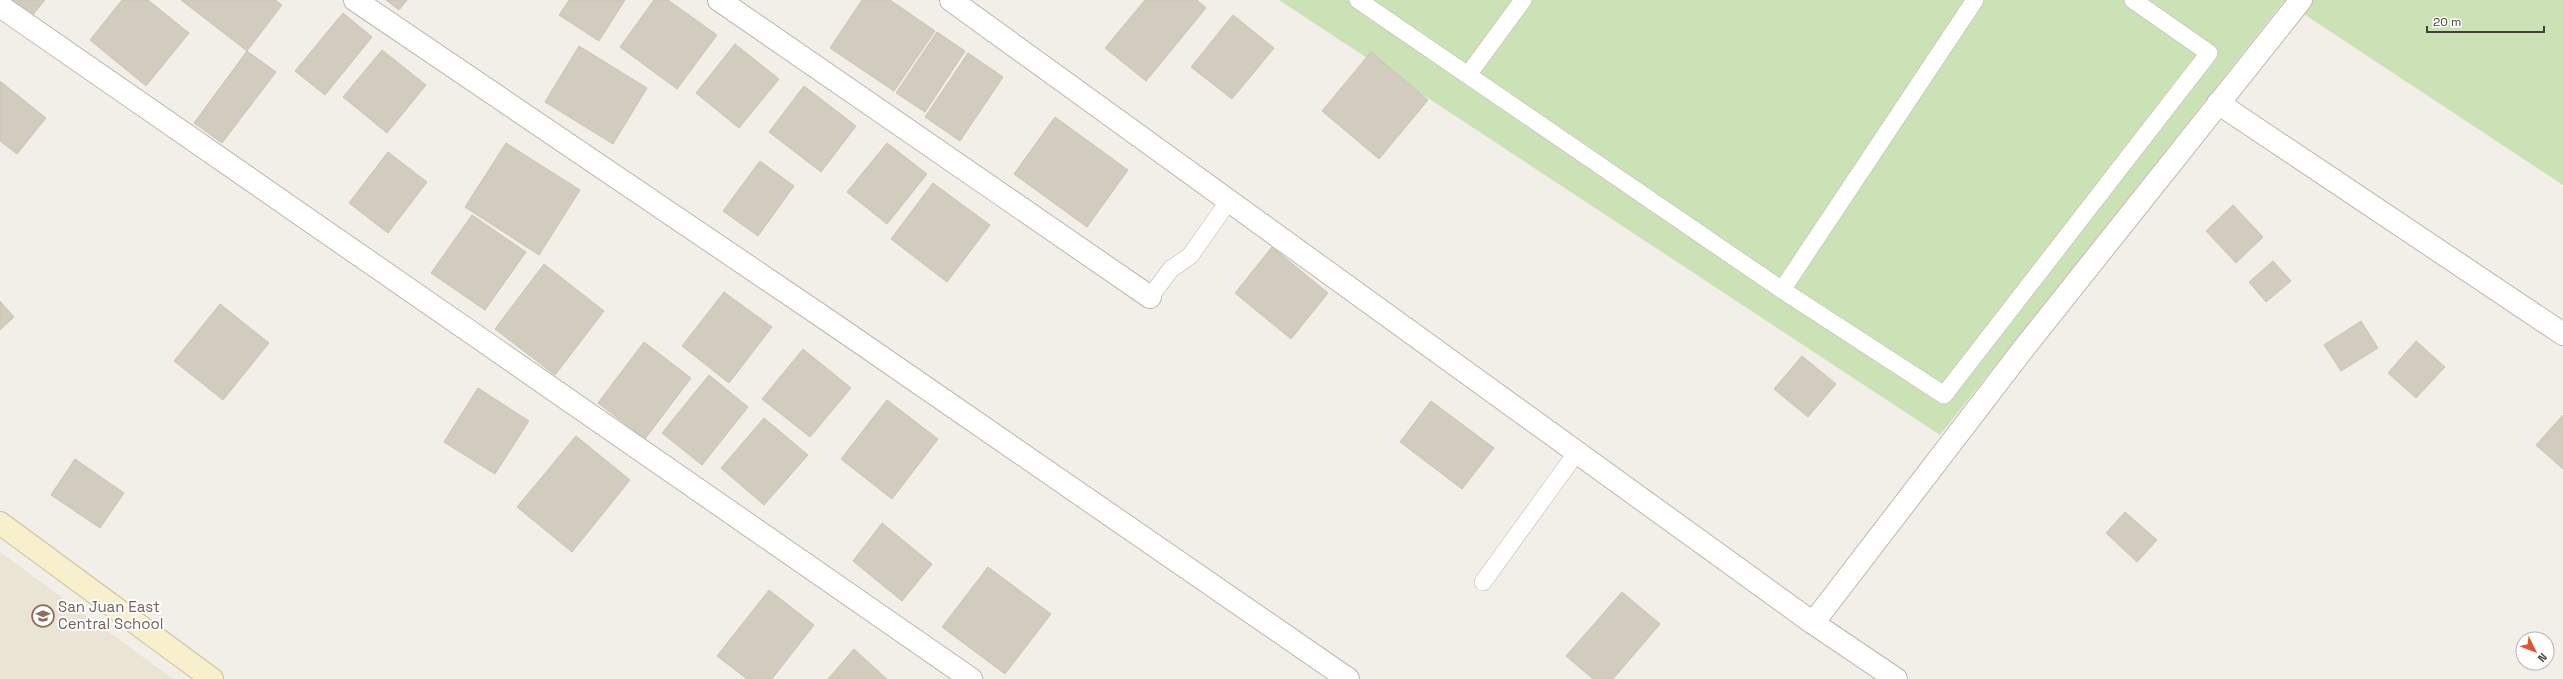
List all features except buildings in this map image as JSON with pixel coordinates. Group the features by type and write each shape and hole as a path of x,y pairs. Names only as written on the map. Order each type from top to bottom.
{"main road":[{"path":"0,522 212,679"}],"street":[{"path":"355,0 842,330 1348,679"},
{"path":"719,0 1150,297"},
{"path":"951,0 1813,624 1896,679"},
{"path":"1813,624 2024,348 2301,0"},
{"path":"0,6 971,679"},
{"path":"2218,104 2563,334"}],"lane":[{"path":"1358,0 1782,290 1944,395 2209,53 2133,0"},
{"path":"1468,75 1523,0"},
{"path":"1782,290 1975,0"},
{"path":"1150,297 1171,269 1190,256 1228,202"},
{"path":"1484,582 1577,452"}],"shaded area":[{"name":"San Juan East Central School","path":"0,552 173,679 0,679"}],"green space":[{"path":"1279,0 2563,0 2563,185 2284,1 1940,435"}],"place":[{"name":"San Juan East Central School","path":"43,616"}]}
